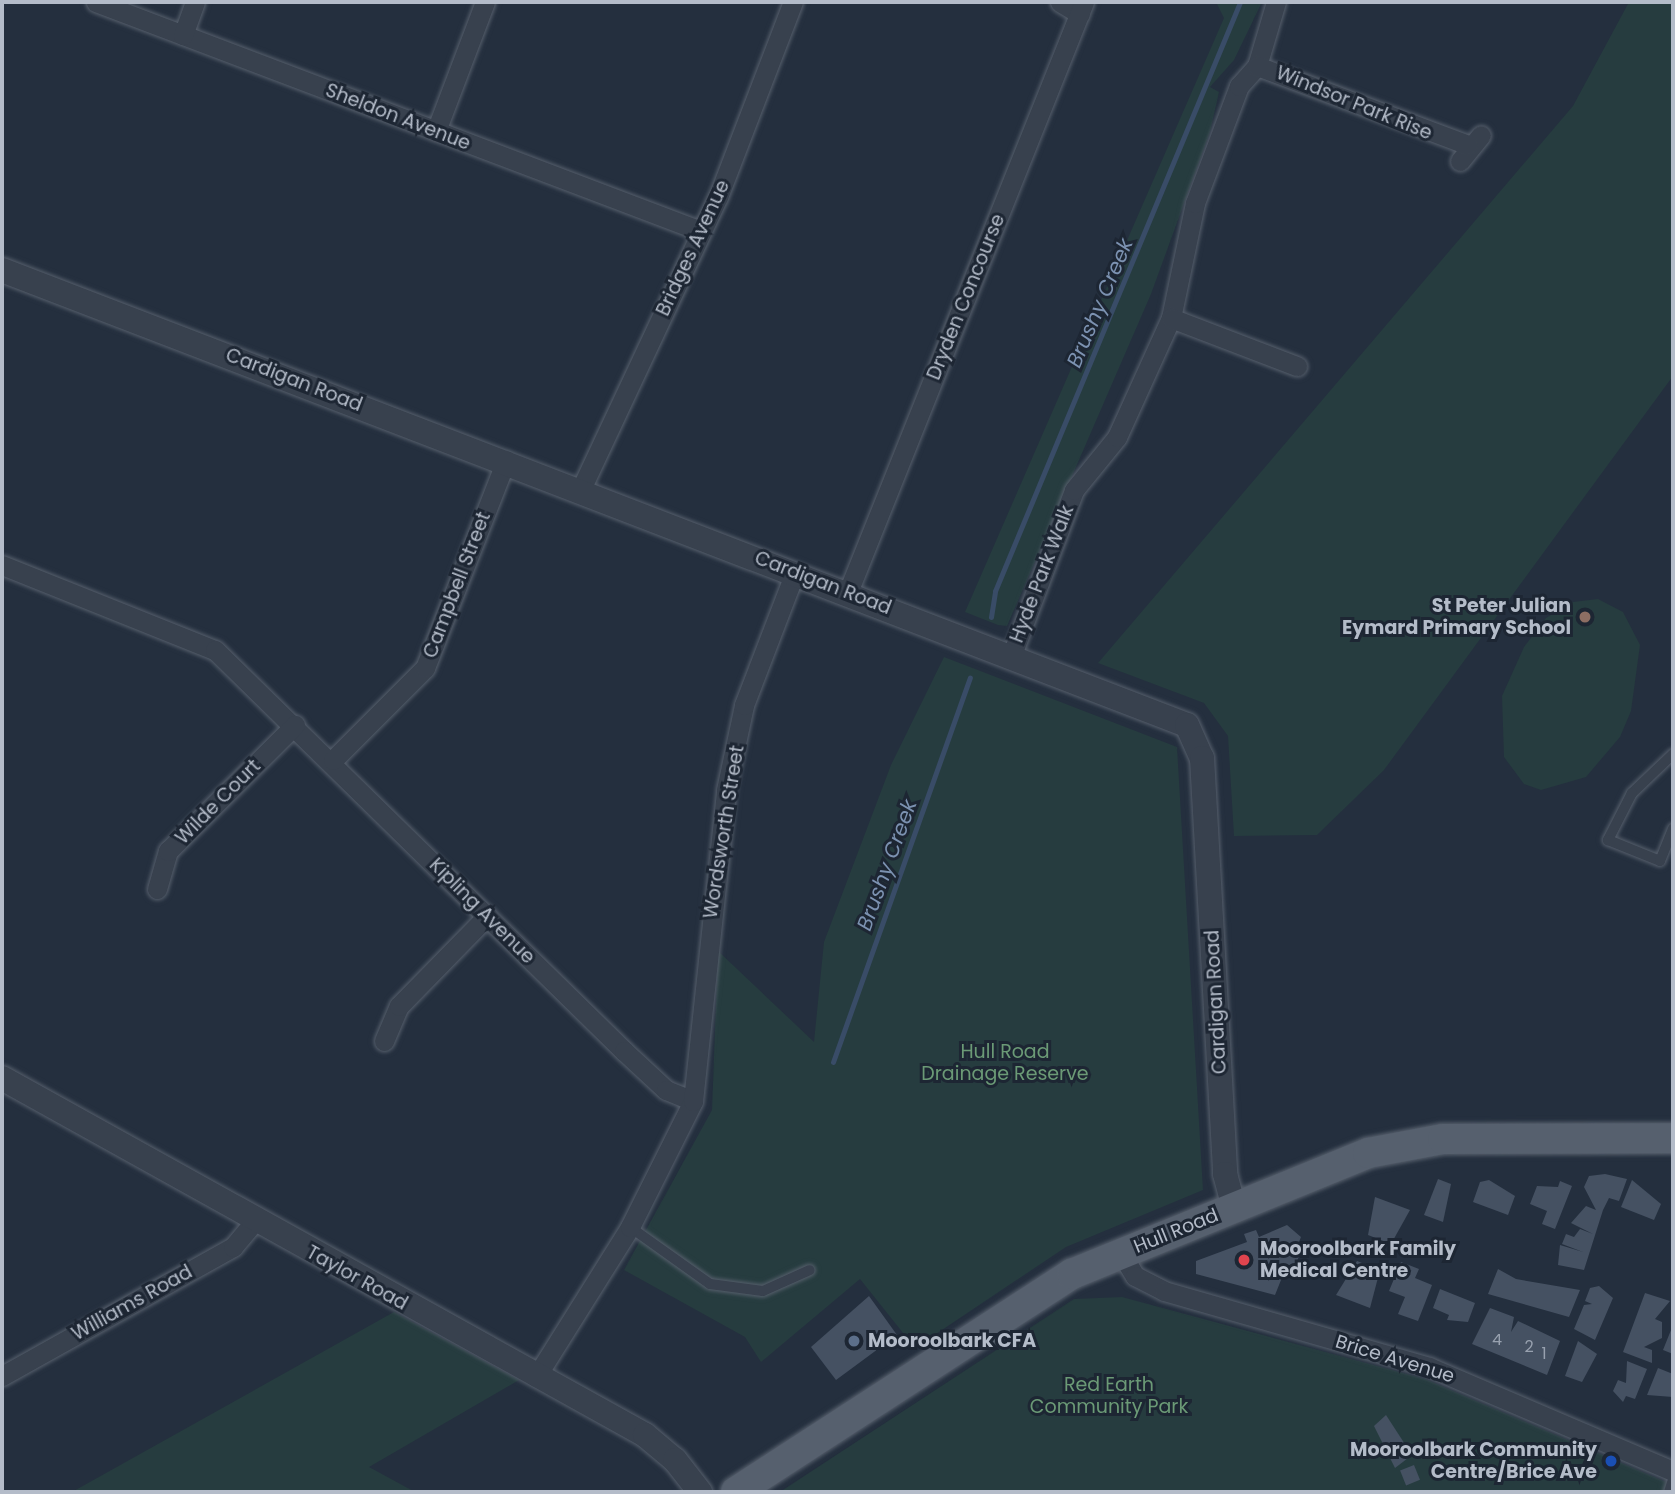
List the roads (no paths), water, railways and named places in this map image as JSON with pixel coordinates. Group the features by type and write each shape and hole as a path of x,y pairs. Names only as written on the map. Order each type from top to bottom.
{"main road":[{"name":"Hull Road","path":"737,1492 1049,1287 1121,1253 1368,1153 1417,1142 1673,1138"}],"street":[{"name":"Sheldon Avenue","path":"96,2 701,231"},
{"path":"183,35 195,2"},
{"path":"436,131 485,2"},
{"name":"Bridges Avenue","path":"581,489 701,231 793,2"},
{"path":"1060,2 1082,8"},
{"path":"1257,66 1276,2"},
{"name":"Dryden Concourse","path":"848,592 1082,8"},
{"name":"Windsor Park Rise","path":"1171,318 1195,203 1239,86 1257,66 1469,147"},
{"name":"Cardigan Road","path":"2,270 506,460 1167,716 1198,740 1225,1174 1234,1207"},
{"path":"1171,318 1297,366"},
{"name":"Hyde Park Walk","path":"1011,657 1074,490 1120,431 1171,318"},
{"name":"Campbell Street","path":"333,760 425,668 506,460"},
{"name":"Kipling Avenue","path":"2,565 206,645 333,760 487,916 666,1090 692,1101"},
{"name":"Wordsworth Street","path":"692,1101 726,790 744,705 795,572"},
{"name":"Wilde Court","path":"157,888 168,851 295,725"},
{"path":"384,1041 399,1006 487,916"},
{"name":"Taylor Road","path":"2,1078 254,1222 645,1435 699,1492"},
{"path":"536,1377 630,1227 692,1101"},
{"name":"Williams Road","path":"2,1376 233,1247 254,1222"},
{"name":"Brice Avenue","path":"1121,1253 1135,1276 1164,1292 1429,1367 1673,1471"}],"lane":[{"path":"1673,754 1632,793 1608,840 1660,860 1673,829"},
{"path":"630,1227 710,1283 763,1291 810,1270"},
{"path":"1669,1492 1673,1480"}],"waterway":[{"name":"Brushy Creek","path":"991,617 995,591 1240,2"},
{"name":"Brushy Creek","path":"833,1062 970,678"}],"place":[{"name":"St Peter Julian Eymard Primary School","path":"1585,617"},
{"name":"Mooroolbark Family Medical Centre","path":"1244,1260"},
{"name":"Mooroolbark CFA","path":"854,1341"},
{"name":"Mooroolbark Community Centre/Brice Ave","path":"1611,1461"}],"park label":[{"name":"Hull Road Drainage Reserve","path":"1005,1063"},
{"name":"Red Earth Community Park","path":"1109,1396"}]}
